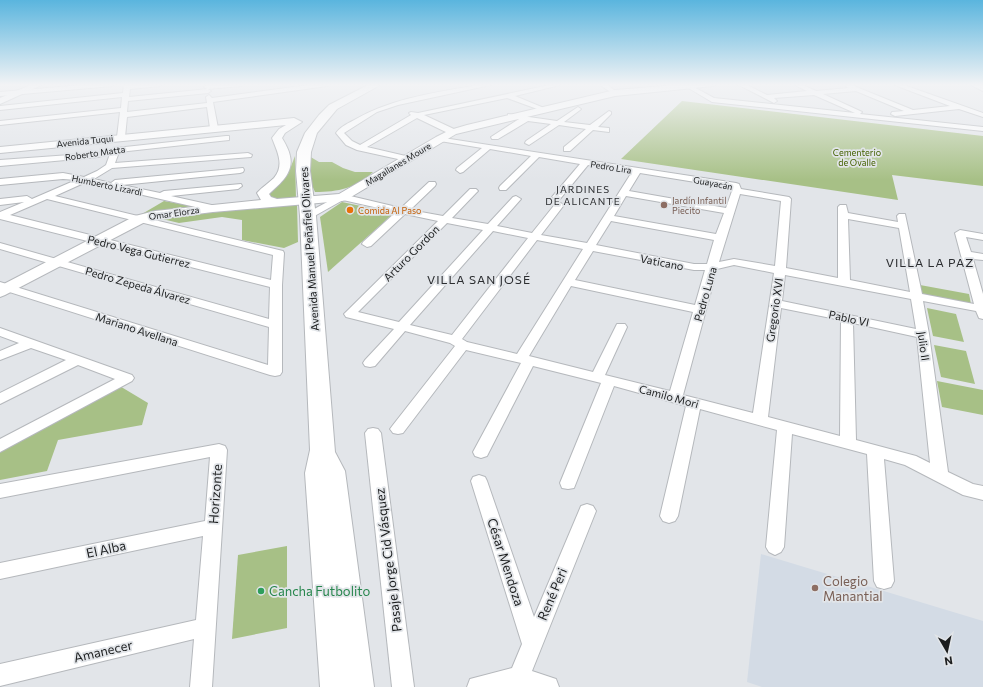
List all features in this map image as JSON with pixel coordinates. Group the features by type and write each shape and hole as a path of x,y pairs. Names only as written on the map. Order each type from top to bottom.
{"main road":[{"name":"Avenida Manuel Peñafiel Olivares","path":"324,116 311,133 305,149 303,171 307,208 323,450 318,473 338,687"},
{"path":"286,160 305,149"},
{"name":"Avenida Manuel Peñafiel Olivares","path":"323,450 332,471 356,687"}],"street":[{"path":"0,122 73,116"},
{"path":"121,137 123,116"},
{"path":"212,116 214,128"},
{"path":"366,116 340,133 349,143 360,148 407,159"},
{"path":"360,148 414,116"},
{"path":"418,116 453,132"},
{"path":"511,116 606,130"},
{"name":"Magallanes Moure","path":"342,197 453,132 511,116"},
{"path":"529,143 568,116"},
{"path":"567,149 591,127 606,116"},
{"path":"861,116 983,129"},
{"path":"870,117 878,116"},
{"path":"495,137 527,118"},
{"name":"Avenida Tuqui","path":"0,150 296,121 296,123 279,133 276,138 284,152 286,160"},
{"name":"Roberto Matta","path":"0,163 98,154 116,150 226,138"},
{"name":"Pedro Lira","path":"440,139 637,171 569,282 525,359 481,452"},
{"path":"178,161 187,156 190,142"},
{"path":"460,170 488,147"},
{"path":"110,166 116,150"},
{"path":"1,216 85,180 100,173 110,166 248,155"},
{"path":"503,188 536,155"},
{"path":"276,203 266,199 263,193 281,176 286,160"},
{"path":"398,429 535,237 585,163"},
{"path":"109,185 124,181 240,170"},
{"name":"Guayacán","path":"637,171 736,186 737,191 786,198"},
{"name":"Humberto Lizardi","path":"0,182 63,176 212,208"},
{"path":"366,244 432,184"},
{"path":"157,195 238,186"},
{"name":"Arturo Gordon","path":"350,314 473,191"},
{"name":"Pedro Luna","path":"675,398 720,238 737,191"},
{"path":"624,193 729,211"},
{"path":"0,202 44,197 279,253 275,325"},
{"path":"307,208 342,197"},
{"name":"Omar Elorza","path":"3,288 140,219 155,215 212,208 276,203 307,208 342,197"},
{"name":"Vaticano","path":"342,197 402,211 694,268 713,267 734,262 916,296 982,311"},
{"name":"Gregorio XVI","path":"760,420 780,271 786,198"},
{"path":"370,363 516,199"},
{"name":"Julio II","path":"844,283 843,211 902,221 923,334 940,476"},
{"name":"Pedro Vega Gutierrez","path":"1,216 276,286"},
{"path":"609,218 720,238"},
{"path":"982,311 978,279 967,255 960,233 983,237"},
{"name":"Pedro Zepeda Álvarez","path":"0,246 275,325"},
{"path":"967,255 983,257"},
{"path":"569,282 700,310"},
{"name":"Mariano Avellana","path":"3,288 275,372 275,325"},
{"name":"Pablo VI","path":"775,304 923,334"},
{"name":"Camilo Mori","path":"350,314 875,450 910,460 969,490 983,493"},
{"path":"847,318 848,443"},
{"path":"568,483 621,327"},
{"path":"0,332 127,378 0,446"},
{"path":"0,356 30,343"},
{"path":"0,399 77,360"},
{"path":"669,516 694,403"},
{"path":"775,547 785,427"},
{"name":"Pasaje Jorge Cid Vásquez","path":"373,433 403,687"},
{"name":"Horizonte","path":"0,491 218,450 201,687"},
{"path":"875,450 884,581"},
{"name":"César Mendoza","path":"479,481 532,642"},
{"name":"René Peri","path":"519,677 586,512"},
{"name":"El Alba","path":"0,571 213,527"},
{"name":"Amanecer","path":"0,675 206,627"},
{"path":"478,687 519,677 548,687"}],"shaded area":[{"name":"Colegio Manantial","path":"761,554 983,621 983,687 762,687 747,682"}],"green space":[{"name":"Cementerio de Ovalle","path":"666,116 812,116 983,136 983,186 892,175 898,200 621,159"},
{"path":"295,156 296,199 278,200 269,197 269,191 288,174"},
{"path":"309,156 319,162 332,162 355,172 373,172 360,182 347,188 315,192 310,181"},
{"path":"164,201 192,206 142,214"},
{"path":"342,202 394,213 328,272 320,217"},
{"path":"297,204 298,242 284,248 242,240 242,220 222,217 179,223 158,218"},
{"path":"920,285 969,294 971,304 922,294"},
{"path":"927,308 956,314 964,342 933,336"},
{"path":"934,345 966,351 975,384 941,377"},
{"path":"937,381 983,390 983,415 942,407"},
{"path":"118,385 148,403 142,425 58,440 47,471 0,480 0,448"},
{"name":"Cancha Futbolito","path":"287,546 287,628 232,639 238,555"}],"place":[{"name":"Jardín Infantil Piecito","path":"664,205"},
{"name":"Comida Al Paso","path":"350,210"},
{"name":"Colegio Manantial","path":"815,588"},
{"name":"Cancha Futbolito","path":"261,591"}],"district":[{"name":"JARDINES DE ALICANTE","path":"583,194"},
{"name":"VILLA LA PAZ","path":"930,262"},
{"name":"VILLA SAN JOSÉ","path":"479,279"}]}
